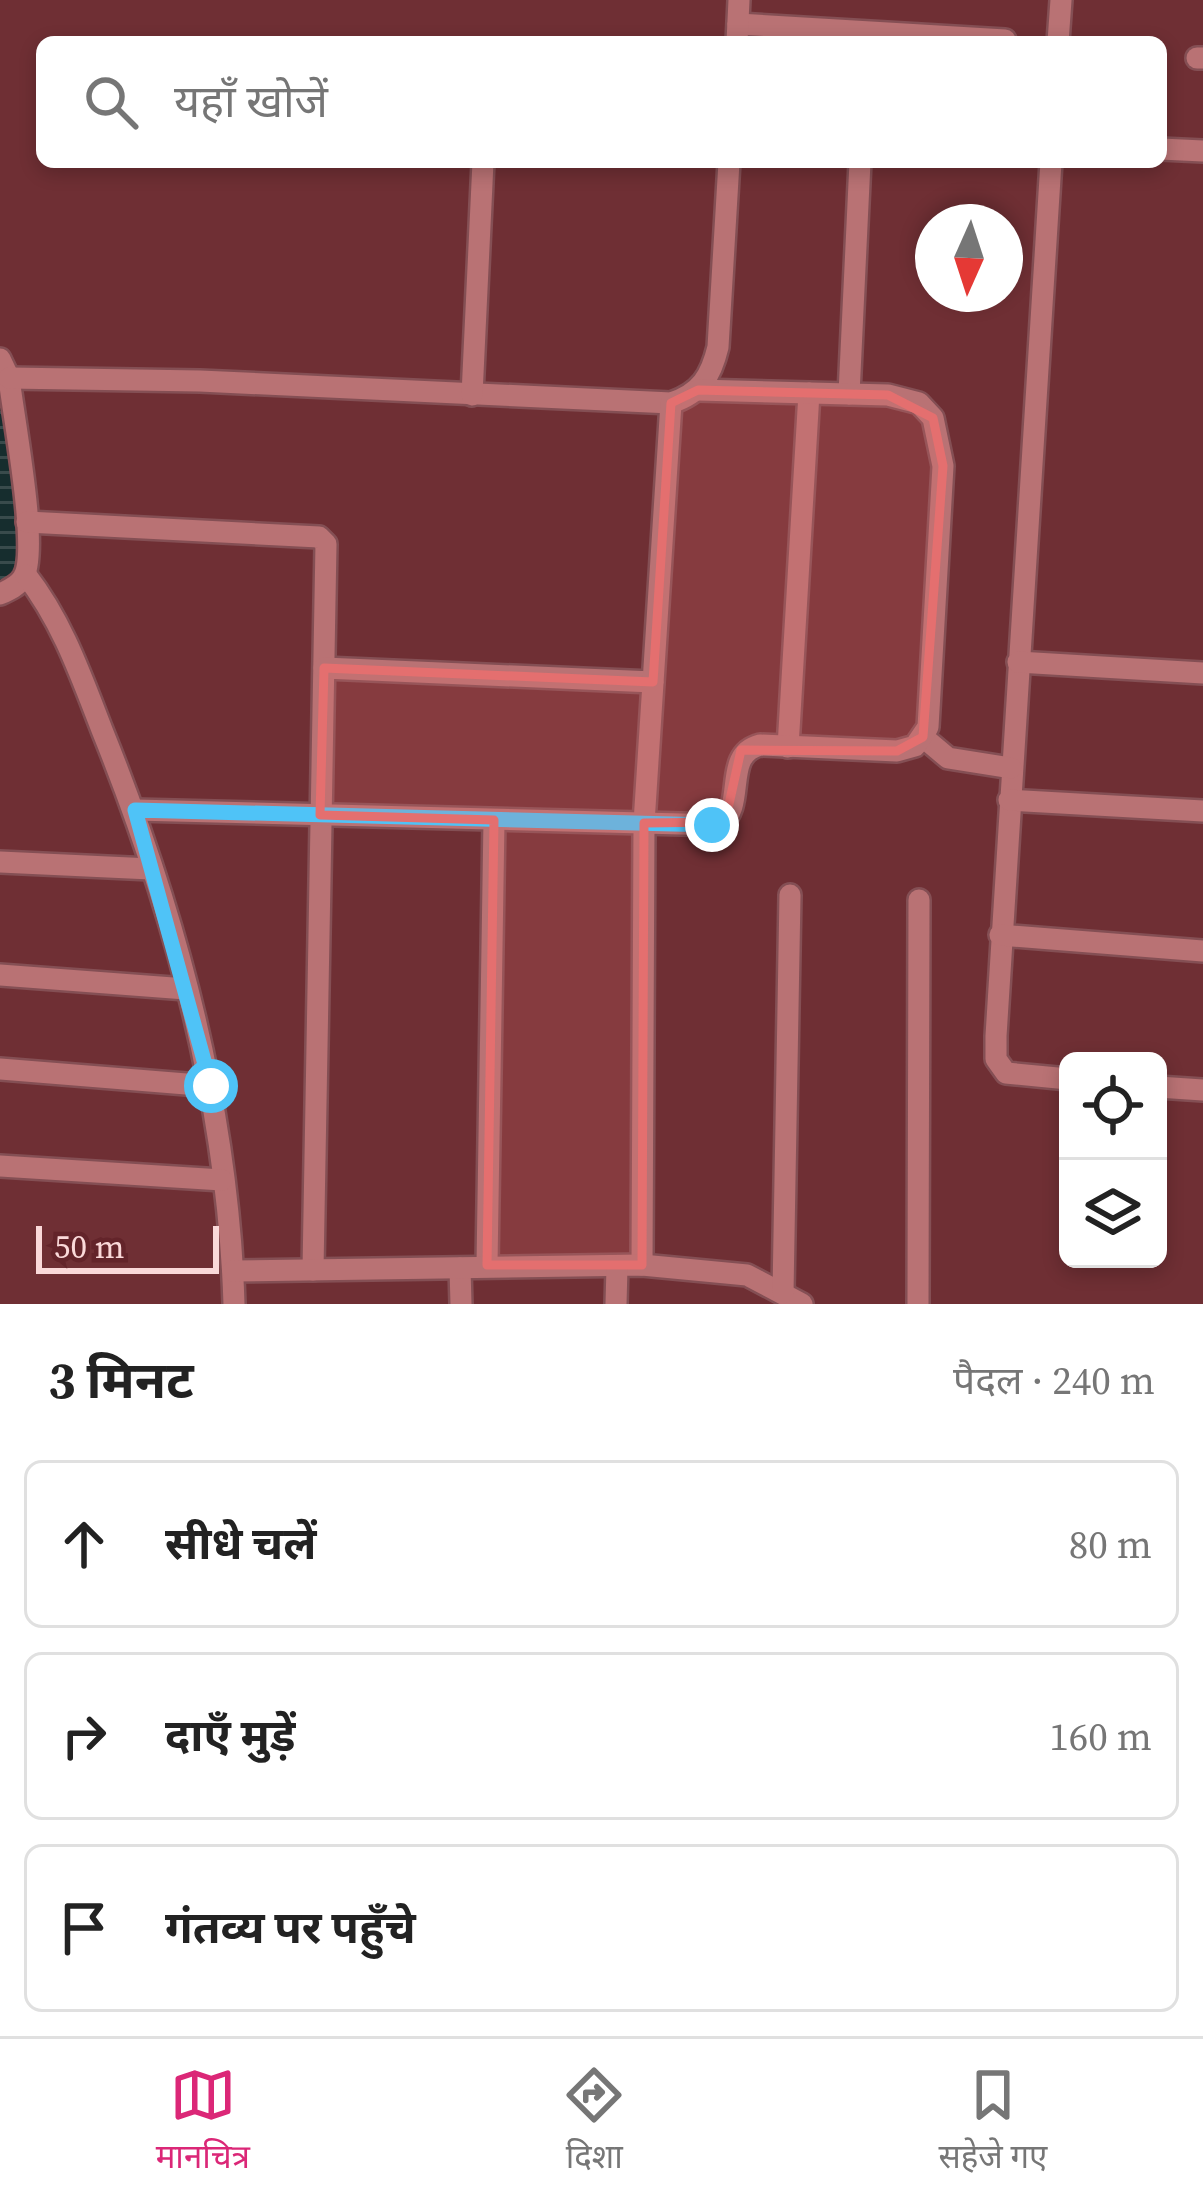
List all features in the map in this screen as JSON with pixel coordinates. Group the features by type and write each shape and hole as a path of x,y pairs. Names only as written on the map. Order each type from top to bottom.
{"street":[{"path":"739,0 737,33 834,36"},
{"path":"1058,36 1061,0"},
{"path":"1167,148 1203,151"},
{"path":"472,395 483,168"},
{"path":"234,1304 211,1086 135,810 74,658 48,604 26,575 27,522 4,369 671,403 698,390 711,373 718,347 729,168"},
{"path":"849,394 860,168"},
{"path":"1051,168 995,1036 1000,1069 1006,1073 1059,1078"},
{"path":"135,810 720,825 732,812 742,754 760,745 896,752 915,746 923,737 929,703 941,445 933,418 919,403 888,394 698,390"},
{"path":"788,747 809,393"},
{"path":"642,1265 644,824 671,403"},
{"path":"27,522 319,537 326,544 314,1270"},
{"path":"0,594 26,575"},
{"path":"1018,662 1203,673"},
{"path":"324,668 653,682"},
{"path":"923,737 948,758 1011,768"},
{"path":"1009,800 1203,811"},
{"path":"487,1265 494,820"},
{"path":"0,862 151,869"},
{"path":"233,1271 642,1265 747,1275 792,1298 790,895"},
{"path":"919,900 919,1304"},
{"path":"1000,935 1203,950"},
{"path":"0,975 186,989"},
{"path":"0,1069 211,1086"},
{"path":"1167,1088 1203,1090"},
{"path":"0,1166 222,1180"},
{"path":"616,1304 617,1267"},
{"path":"460,1268 460,1304"}],"highlighted area":[{"path":"698,390 888,395 933,418 943,466 923,737 897,751 741,750 725,822 644,823 642,1265 487,1265 494,820 320,815 324,668 653,682 671,403"}],"water":[{"path":"0,381 18,483 21,538 11,581 0,585"}],"route":[{"path":"211,1086 135,810 712,825"}]}
